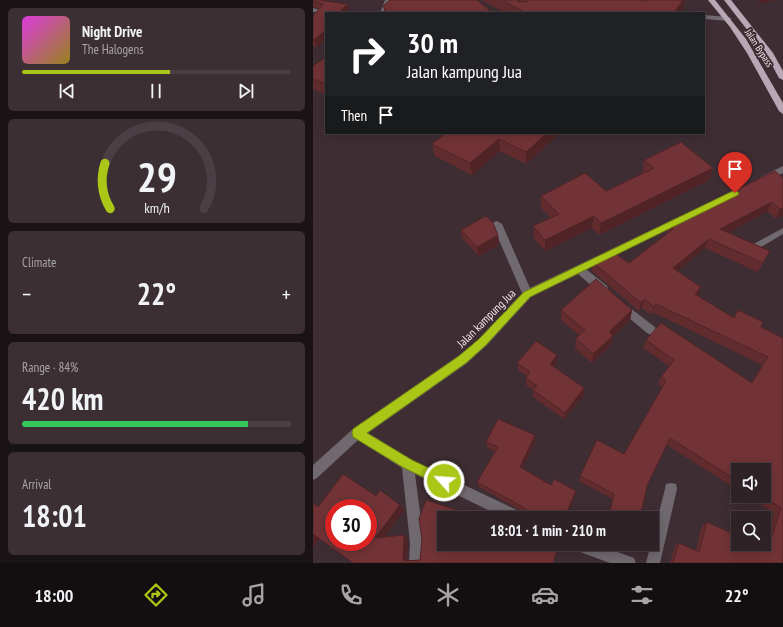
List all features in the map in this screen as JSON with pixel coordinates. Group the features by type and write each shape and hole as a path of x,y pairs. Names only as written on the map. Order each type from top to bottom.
{"highway":[{"name":"Jalan Bypass","path":"711,0 729,19 761,67 783,111"},
{"name":"Jalan Bypass","path":"727,0 769,53 783,78"}],"street":[{"path":"313,10 321,11 313,21"},
{"path":"756,182 783,169"},
{"name":"Jalan kampung Jua","path":"313,474 357,433 463,360 483,342 527,294 692,213"},
{"path":"497,224 527,294"},
{"path":"579,268 651,330"},
{"path":"357,433 408,464 504,511"},
{"path":"408,464 417,543 416,563"},
{"path":"653,563 671,488"},
{"path":"596,551 629,563"}],"lane":[{"path":"383,12 387,0"},
{"path":"705,17 729,19"},
{"path":"753,248 783,231"}],"building":[{"path":"319,0 347,4 340,12 325,12 325,31 314,40 313,16 323,4 313,1"},
{"path":"390,0 477,0 492,12 386,12 383,6"},
{"path":"502,0 519,0 518,2 527,2 527,0 683,0 675,12 524,12"},
{"path":"325,58 325,84 313,79 313,66"},
{"path":"445,134 546,134 526,152 499,139 470,163 432,144"},
{"path":"681,142 713,168 601,223 594,216 545,240 533,226 559,214 541,196 585,173 606,191 654,168 644,160"},
{"path":"775,171 783,178 783,208 780,209 772,202 720,229 770,251 763,263 709,239 673,268 701,287 695,294 734,318 738,310 763,322 761,327 783,338 783,563 673,563 679,543 699,552 707,522 731,533 731,551 771,551 771,536 781,508 771,502 771,463 731,463 731,477 670,438 647,486 642,511 610,511 614,494 580,476 597,440 624,454 666,381 661,377 674,360 646,340 661,323 752,383 768,357 656,304 654,307 644,299 641,303 593,262 610,250 629,263 673,229 668,225 679,218"},
{"path":"486,216 493,223 498,235 477,247 461,230"},
{"path":"596,279 632,310 609,332 613,336 593,354 576,338 585,330 561,310"},
{"path":"536,341 557,355 550,364 584,388 565,413 533,390 537,386 526,378 530,372 517,363"},
{"path":"498,419 535,435 520,467 551,485 554,479 576,491 567,511 528,511 477,482 498,447 486,442"},
{"path":"343,474 376,496 380,490 400,505 377,535 377,499 325,499 325,543 313,534 313,503 318,507"},
{"path":"426,500 460,511 437,511 437,551 557,551 553,563 353,563 336,551 377,551 377,538 404,535 404,561 420,560 422,539 419,519"}],"route":[{"path":"444,481 408,464 357,433 463,360 483,342 527,294 735,193"}]}
